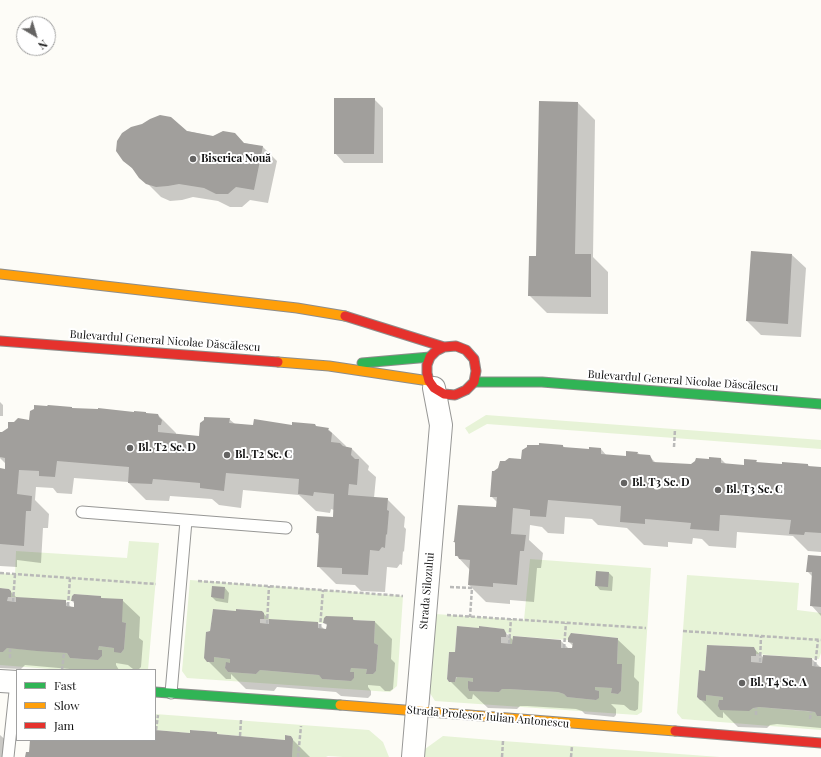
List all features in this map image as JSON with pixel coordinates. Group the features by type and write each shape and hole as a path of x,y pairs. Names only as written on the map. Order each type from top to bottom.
{"main road":[{"path":"0,274 297,308 351,317 444,346 456,346 466,350 474,359 485,363"},
{"name":"Bulevardul General Nicolae Dăscălescu","path":"0,341 329,366 432,385"},
{"path":"444,346 436,350 430,357 427,365 427,373 432,385 444,394 455,395 470,386 476,371 474,359"},
{"name":"Bulevardul General Nicolae Dăscălescu","path":"329,366 430,357"},
{"name":"Bulevardul General Nicolae Dăscălescu","path":"514,372 542,382"},
{"name":"Bulevardul General Nicolae Dăscălescu","path":"470,386 542,382 821,404"},
{"name":"Strada Profesor Iulian Antonescu","path":"156,692 821,743"}],"street":[{"name":"Strada Silozului","path":"413,757 441,425 432,385"},
{"path":"441,425 470,386"}],"lane":[{"path":"82,512 286,528"},
{"path":"171,693 186,521"},
{"path":"8,757 11,682"}],"path":[{"path":"674,447 675,429"},
{"path":"0,573 156,584"},
{"path":"13,602 15,574"},
{"path":"68,606 70,578"},
{"path":"190,580 403,596"},
{"path":"267,624 269,586"},
{"path":"448,587 472,588 470,617"},
{"path":"320,628 323,590"},
{"path":"442,615 646,628"},
{"path":"509,644 511,620"},
{"path":"564,648 566,623"},
{"path":"683,631 819,640 815,666"},
{"path":"760,662 761,636"},
{"path":"62,669 64,653"},
{"path":"156,730 158,714"},
{"path":"240,736 241,720"},
{"path":"298,757 301,725"},
{"path":"502,757 503,741"},
{"path":"571,757 572,746"}],"green space":[{"path":"486,415 821,440 821,449 487,424 469,434 465,428"},
{"path":"129,541 159,543 148,669 50,669 0,665 0,652 3,652 7,648 67,653 70,658 98,660 102,656 102,651 98,650 99,646 114,648 121,653 124,649 126,623 122,622 100,596 74,594 71,601 11,597 11,591 9,589 0,588 0,573 15,574 16,551 127,558"},
{"path":"530,559 651,568 642,712 637,715 435,701 428,690 435,614 524,620","holes":["457,626 479,628 479,626 503,629 506,633 510,634 509,644 512,644 513,636 568,640 572,633 618,638 617,664 622,664 621,691 618,694 611,693 612,688 595,687 595,690 599,691 599,697 596,700 567,697 558,692 509,689 502,689 499,692 469,691 468,681 473,682 473,678 457,677 455,682 449,682 447,679 449,652 455,652"]},
{"path":"687,575 799,583 797,610 821,613 821,653 819,659 756,654 754,647 707,645 705,671 699,670 697,697 700,700 706,701 706,695 723,697 723,700 719,700 718,706 720,710 759,707 815,712 817,716 821,716 821,730 682,719 677,713"},
{"path":"190,580 403,596 397,686 390,692 187,678 182,671","holes":["213,609 236,611 236,609 262,611 264,613 264,619 323,623 324,618 327,616 353,620 375,621 374,643 378,645 376,671 373,674 366,674 367,669 351,668 350,672 354,672 354,678 350,681 322,679 319,675 260,670 256,674 228,672 225,668 226,663 230,663 230,659 214,657 213,662 207,662 206,632 210,631"]},
{"path":"156,714 369,730 383,742 389,757 292,757 293,739 291,736 285,735 285,740 217,734 217,732 191,730 190,733 156,730"},
{"path":"443,736 720,757 424,757 425,749"}],"building":[{"path":"334,98 375,98 374,154 334,154"},
{"path":"539,101 578,102 575,254 591,254 591,297 528,296 529,256 536,256"},
{"path":"160,115 171,117 187,131 213,136 223,131 235,133 244,143 263,146 254,190 236,187 228,194 216,194 204,188 179,184 156,187 146,184 139,178 132,168 123,161 116,151 117,141 122,133 131,127 142,124"},
{"path":"751,251 792,254 788,324 746,321"},
{"path":"34,405 72,408 98,408 158,414 162,420 161,425 158,425 158,432 199,436 200,423 204,420 204,417 230,418 229,423 253,425 254,419 292,425 292,422 315,424 316,426 329,428 328,430 332,433 331,442 340,443 343,446 352,448 351,455 355,459 359,459 357,485 349,484 348,495 388,498 387,510 389,511 385,548 382,547 379,551 370,550 368,575 342,574 342,568 317,567 319,533 316,533 317,516 333,517 334,494 314,492 313,496 298,494 299,479 226,473 224,491 200,488 200,483 153,479 152,484 128,483 129,467 57,461 55,477 39,476 39,471 19,470 17,494 32,496 31,511 26,511 24,546 0,544 0,468 5,469 5,458 0,457 0,432 8,428 8,422 14,422 18,418 29,420 30,411 34,409"},
{"path":"539,443 563,445 563,447 589,449 589,447 601,448 601,454 626,456 626,451 638,452 637,454 650,455 653,462 691,464 696,458 709,459 709,457 721,458 721,463 744,465 744,459 757,460 756,462 808,464 808,466 821,467 821,533 805,532 804,535 789,534 791,520 724,515 720,515 719,531 690,529 691,523 669,521 645,519 645,524 620,522 621,506 548,500 546,517 530,516 530,510 513,508 511,534 526,535 524,551 520,551 517,585 493,583 493,587 468,585 470,560 459,559 458,556 455,556 455,542 453,542 458,505 496,507 497,497 490,497 492,471 498,468 500,461 505,461 509,458 521,459 522,450 527,447 527,445 539,445"},
{"path":"808,555 821,556 821,607 810,606 812,572 806,572"},
{"path":"596,571 609,572 608,587 595,586"},
{"path":"212,586 225,587 224,599 211,597"},
{"path":"0,588 9,589 11,591 11,597 8,597 7,601 16,602 16,597 66,600 66,606 74,607 74,601 71,601 74,594 101,596 101,598 123,599 122,622 126,623 124,649 121,653 114,652 114,648 99,646 98,650 102,650 102,656 98,660 70,658 67,653 7,648 3,652 0,652"},
{"path":"213,609 262,611 264,613 264,619 260,619 260,623 269,624 269,619 318,622 318,628 326,629 327,624 323,623 326,616 353,617 353,620 375,621 374,643 378,645 376,671 373,674 366,674 367,669 351,668 350,672 354,672 354,678 351,681 322,679 319,675 260,670 256,674 228,672 225,668 226,662 230,663 230,659 214,657 214,662 207,662 204,658 206,632 210,631"},
{"path":"457,626 479,628 479,626 504,629 506,637 501,637 501,643 512,644 513,636 561,640 561,648 572,648 573,643 568,642 568,638 571,633 618,638 617,664 622,664 621,691 618,694 611,693 612,688 595,687 595,690 599,691 599,698 596,700 567,697 558,692 509,689 502,689 499,692 469,691 468,681 473,682 473,678 456,677 455,682 449,682 447,679 449,652 455,652"},
{"name":"Bl. T4 Sc. A","path":"707,645 754,647 756,656 751,656 751,662 762,663 763,655 812,658 812,666 821,667 821,716 817,716 815,712 759,707 753,708 749,711 720,710 718,706 719,700 723,700 723,697 706,695 706,701 700,700 697,697 699,670 705,671"},
{"path":"156,730 190,733 190,730 217,732 217,734 285,740 285,735 291,736 293,739 292,757 25,757 26,752 29,752 30,741 156,741"}],"traffic: fast":[{"path":"362,363 430,357"},
{"path":"474,382 542,382 821,404"},
{"path":"156,692 340,705"}],"traffic: slow":[{"path":"0,274 297,308 345,316"},
{"path":"278,362 329,366 429,381"},
{"path":"340,705 675,731"}],"traffic: jam":[{"path":"345,316 444,347 456,346 466,350 474,359 476,371 474,382 466,390 455,395 444,394 434,388 429,381 427,373 427,365 430,357 436,351 444,347"},
{"path":"0,341 278,362"},
{"path":"675,731 821,743"}],"place":[{"name":"Biserica Nouă","path":"193,159"},
{"name":"Bl. T2 Sc. D","path":"130,448"},
{"name":"Bl. T2 Sc. C","path":"227,455"},
{"name":"Bl. T3 Sc. D","path":"624,483"},
{"name":"Bl. T3 Sc. C","path":"718,490"},
{"name":"Bl. T4 Sc. A","path":"742,683"}]}
